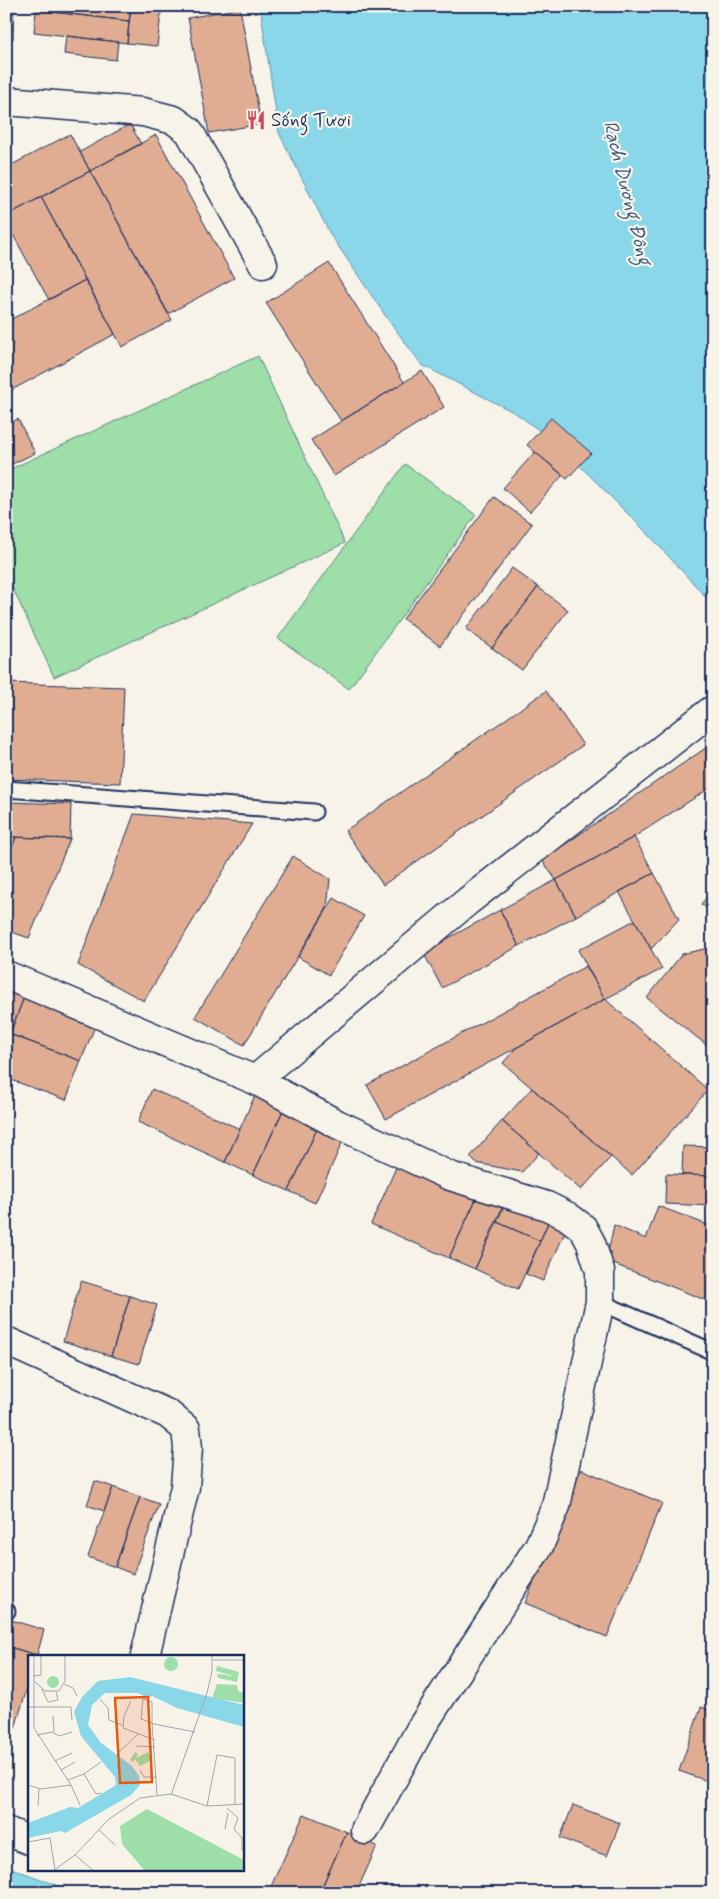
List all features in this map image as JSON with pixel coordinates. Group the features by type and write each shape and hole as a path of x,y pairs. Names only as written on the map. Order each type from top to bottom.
{"street":[{"path":"6,101 143,112 174,120 182,125 189,130 263,264"},
{"path":"255,1080 468,901 711,711"},
{"path":"6,975 255,1080 337,1124 450,1176 547,1206 567,1216 582,1228 591,1243 600,1271 600,1302 556,1506 539,1546 421,1728 365,1830"},
{"path":"6,1341 168,1414 186,1429 188,1448 185,1488 145,1655"},
{"path":"6,1831 28,1840"}],"lane":[{"path":"6,789 314,812"},
{"path":"600,1302 713,1352"}],"green space":[{"path":"258,356 345,543 54,677 6,574 6,471"},
{"path":"405,464 476,515 349,689 278,638"}],"water":[{"name":"Rạch Dương Đông","path":"260,6 713,6 713,605 650,536 560,446 517,414 422,365 389,321 330,234 279,133"},
{"path":"6,1866 78,1893 6,1893"}],"building":[{"path":"6,6 14,6 13,39 6,39"},
{"path":"37,6 131,6 129,21 36,10"},
{"path":"131,6 162,6 157,46 127,43"},
{"path":"240,8 261,124 209,133 188,18"},
{"path":"36,10 129,21 127,43 34,32"},
{"path":"66,36 118,42 116,60 64,54"},
{"path":"130,124 141,144 90,171 80,152"},
{"path":"70,134 90,171 6,216 6,168"},
{"path":"156,135 234,278 168,314 90,171"},
{"path":"90,171 172,320 122,347 41,197"},
{"path":"41,197 85,280 49,300 6,222 6,216"},
{"path":"329,263 404,382 341,421 266,303"},
{"path":"85,280 115,334 8,392 6,388 6,322"},
{"path":"422,371 444,407 334,476 311,440"},
{"path":"551,418 591,453 567,479 527,445"},
{"path":"18,419 35,453 6,467 6,425"},
{"path":"535,452 563,475 530,512 503,488"},
{"path":"494,497 532,524 440,646 403,619"},
{"path":"512,568 538,587 492,648 466,629"},
{"path":"538,587 568,610 522,670 492,648"},
{"path":"6,683 124,687 120,783 6,779"},
{"path":"546,691 583,745 383,885 345,831"},
{"path":"713,743 713,786 634,837 556,880 542,860"},
{"path":"6,802 71,804 70,839 6,837"},
{"path":"134,814 252,824 144,1001 78,965"},
{"path":"6,837 16,837 6,864"},
{"path":"16,837 70,839 29,938 6,930 6,864"},
{"path":"634,837 654,873 576,916 556,880"},
{"path":"293,856 330,879 327,908 244,1045 195,1017"},
{"path":"654,873 679,919 651,949 619,892"},
{"path":"556,880 576,916 519,946 500,910"},
{"path":"713,890 713,913 701,904"},
{"path":"334,898 364,916 329,975 298,957"},
{"path":"500,910 519,946 442,988 423,952"},
{"path":"635,920 662,969 605,999 578,950"},
{"path":"713,947 713,1050 647,998 682,954"},
{"path":"586,966 605,999 386,1119 367,1085"},
{"path":"6,981 27,989 10,1034 6,1033"},
{"path":"27,989 99,1016 81,1061 10,1034"},
{"path":"605,999 708,1090 632,1175 503,1063 516,1048"},
{"path":"6,1033 81,1061 66,1100 6,1078"},
{"path":"532,1088 611,1157 581,1190 502,1121"},
{"path":"152,1089 240,1129 225,1162 138,1122"},
{"path":"256,1093 285,1106 253,1175 225,1162"},
{"path":"285,1106 320,1122 289,1191 253,1175"},
{"path":"502,1121 539,1153 522,1172 476,1163 470,1157"},
{"path":"320,1122 346,1134 315,1203 289,1191"},
{"path":"683,1146 713,1147 713,1176 682,1175"},
{"path":"398,1163 477,1197 449,1258 371,1224"},
{"path":"666,1174 713,1176 713,1206 665,1204"},
{"path":"477,1197 502,1208 475,1269 449,1258"},
{"path":"507,1199 550,1218 540,1241 497,1222"},
{"path":"658,1206 713,1227 713,1303 606,1261 614,1225 646,1239"},
{"path":"550,1218 568,1226 543,1281 526,1274"},
{"path":"497,1222 540,1241 518,1289 475,1269"},
{"path":"81,1281 130,1296 111,1356 63,1341"},
{"path":"130,1296 157,1305 139,1364 111,1356"},
{"path":"581,1469 662,1503 607,1637 525,1603"},
{"path":"95,1481 113,1487 104,1511 87,1505"},
{"path":"113,1487 140,1497 115,1567 88,1557"},
{"path":"140,1497 159,1504 133,1574 115,1567"},
{"path":"6,1611 13,1613 6,1634"},
{"path":"11,1620 44,1630 37,1655 6,1646 6,1634"},
{"path":"6,1646 37,1655 28,1655 28,1685 15,1728 6,1726"},
{"path":"701,1707 713,1711 713,1783 679,1771"},
{"path":"573,1805 620,1823 607,1856 560,1838"},
{"path":"304,1814 347,1832 319,1893 268,1893"},
{"path":"347,1832 377,1846 356,1893 319,1893"}],"place":[{"name":"Sống Tươi","path":"256,120"}]}
